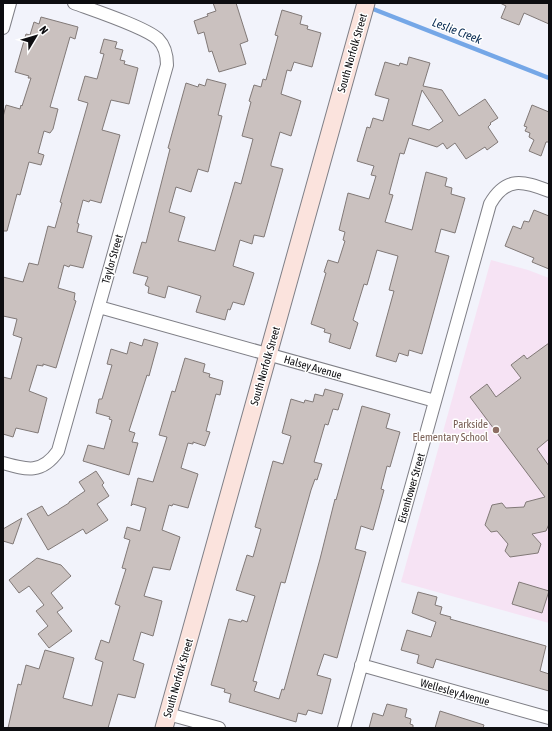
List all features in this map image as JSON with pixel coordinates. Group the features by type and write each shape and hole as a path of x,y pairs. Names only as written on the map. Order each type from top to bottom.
{"main road":[{"name":"South Norfolk Street","path":"166,721 366,3"}],"street":[{"path":"3,28 10,3"},
{"name":"Taylor Street","path":"3,463 26,469 34,469 44,465 52,459 62,442 167,65 167,56 164,47 151,34 74,3"},
{"name":"Eisenhower Street","path":"344,728 490,204 500,190 507,185 524,182 549,191"},
{"name":"Halsey Avenue","path":"99,307 435,401"},
{"name":"Wellesley Avenue","path":"361,665 549,718"},
{"path":"166,721 219,728"}],"shaded area":[{"name":"Parkside Elementary School","path":"491,260 528,270 549,278 549,623 401,582"}],"building":[{"path":"213,3 236,3 248,41 240,44 246,64 219,72 212,51 209,52 204,32 198,34 194,21 208,16 207,14 216,11"},
{"path":"500,3 549,3 549,24 524,13 519,25 501,18 506,6"},
{"path":"282,10 302,16 300,24 308,26 307,29 321,33 312,67 294,62 291,71 287,70 281,94 301,101 291,136 280,132 271,164 271,166 283,169 264,237 254,235 252,244 240,240 233,266 254,273 244,305 233,302 230,310 228,309 225,320 196,312 201,296 168,286 165,298 148,293 149,287 145,285 148,277 133,273 142,242 146,243 170,149 168,148 186,83 198,87 199,84 205,86 207,79 226,84 218,115 222,116 208,172 198,169 191,192 176,187 169,212 185,217 178,241 215,251 235,182 241,184 253,139 242,136 251,102 249,101 254,85 261,87 263,79 266,80 278,36 275,35"},
{"path":"41,17 78,27 75,39 70,37 50,107 58,109 53,129 50,133 44,131 38,153 44,155 41,165 29,162 20,195 17,194 7,231 3,231 3,117 6,105 20,109 21,105 22,106 31,78 15,72 26,34 30,35 34,22 39,24"},
{"path":"104,39 117,42 115,48 123,50 120,60 125,61 124,64 138,68 129,104 111,100 102,130 120,135 101,203 83,200 77,223 79,224 77,232 92,236 83,268 64,265 58,288 75,293 74,300 76,301 56,368 43,364 43,366 37,365 29,391 47,398 38,433 16,428 13,437 3,434 3,377 11,379 22,338 13,335 17,319 3,316 3,277 23,282 29,263 38,265 48,226 55,228 62,203 60,202 88,103 78,100 85,76 97,79 104,54 100,53"},
{"path":"409,57 430,63 423,86 442,90 459,116 485,99 498,118 490,123 491,124 488,127 498,142 487,150 485,147 466,159 455,143 447,149 443,143 437,147 409,138 404,154 400,153 389,194 393,195 385,222 412,230 426,172 447,178 445,186 452,188 451,194 465,198 455,233 441,229 435,252 449,256 422,354 409,350 408,356 399,353 396,362 376,356 394,291 389,290 398,256 377,250 367,285 364,284 353,320 358,323 350,349 329,342 331,334 324,332 325,329 311,324 326,273 324,272 328,260 338,263 345,241 343,240 345,232 339,230 348,193 369,199 376,176 371,175 374,166 357,161 367,127 370,128 373,118 383,121 389,99 375,95 385,62 399,66 400,63 407,65","holes":["422,90 443,121 429,130 412,125"]},
{"path":"532,105 549,112 549,142 546,142 541,156 529,151 534,140 529,137 530,133 525,131 527,127 524,126"},
{"path":"534,210 549,216 549,269 532,262 534,258 505,246 513,226 521,229 524,221 529,222"},
{"path":"144,339 158,343 149,376 147,375 129,431 135,433 132,442 138,443 129,475 83,461 88,445 104,449 112,420 109,419 110,417 96,413 99,399 102,399 112,365 107,364 111,349 127,354 130,342 142,346"},
{"path":"549,343 549,439 537,449 549,466 549,524 546,531 532,534 541,544 538,553 510,557 505,551 508,544 497,531 491,532 485,525 492,505 502,503 506,508 524,507 526,502 545,497 470,397 487,384 496,397 521,378 511,365 524,355 527,359"},
{"path":"185,358 205,364 203,372 210,374 209,377 223,381 220,395 216,394 206,431 210,432 205,446 193,442 193,444 188,443 181,468 198,474 188,508 173,504 172,506 169,505 162,530 180,537 170,570 153,567 144,596 162,601 153,636 141,632 133,660 144,664 135,698 118,694 108,728 8,728 18,684 21,685 26,665 39,669 45,650 74,658 63,698 92,706 103,662 95,659 101,640 109,643 120,606 115,604 126,569 122,568 130,540 124,538 127,527 140,531 146,508 133,504 131,506 138,478 153,482 167,437 159,435 172,391 175,392"},
{"path":"325,389 343,394 338,410 333,409 328,425 325,424 314,462 322,464 317,480 315,479 311,490 285,583 281,582 253,681 257,682 254,691 279,699 282,689 284,690 335,499 336,500 362,406 390,414 386,428 400,432 390,467 387,466 381,489 384,490 373,530 361,526 355,549 366,552 337,658 324,654 317,675 331,679 322,714 308,710 306,715 298,713 296,722 229,702 231,694 224,692 225,689 211,685 229,619 247,622 255,596 236,590 247,555 253,557 261,529 255,527 273,461 283,464 291,436 282,433 291,399 304,403 305,400 313,402 315,394 323,396"},
{"path":"96,471 104,483 102,485 109,496 97,504 108,520 86,534 83,529 48,550 27,514 42,506 48,516 69,503 85,491 79,482"},
{"path":"22,518 13,544 3,541 3,529"},
{"path":"37,558 61,565 71,576 51,593 63,608 57,612 72,631 49,648 38,634 48,626 36,611 44,605 29,586 19,593 9,580"},
{"path":"519,582 549,591 542,613 512,604"},
{"path":"418,592 437,597 435,605 442,607 440,614 451,617 450,619 546,646 540,671 549,674 549,691 436,659 433,668 417,663 419,655 401,650 407,630 431,637 436,622 412,613"},
{"path":"387,704 407,709 405,717 411,719 410,724 413,725 413,728 369,728 373,713 383,716"},
{"path":"440,711 484,725 483,728 435,728"}],"waterway":[{"name":"Leslie Creek","path":"368,7 549,78"}],"place":[{"name":"Parkside Elementary School","path":"496,430"}]}
